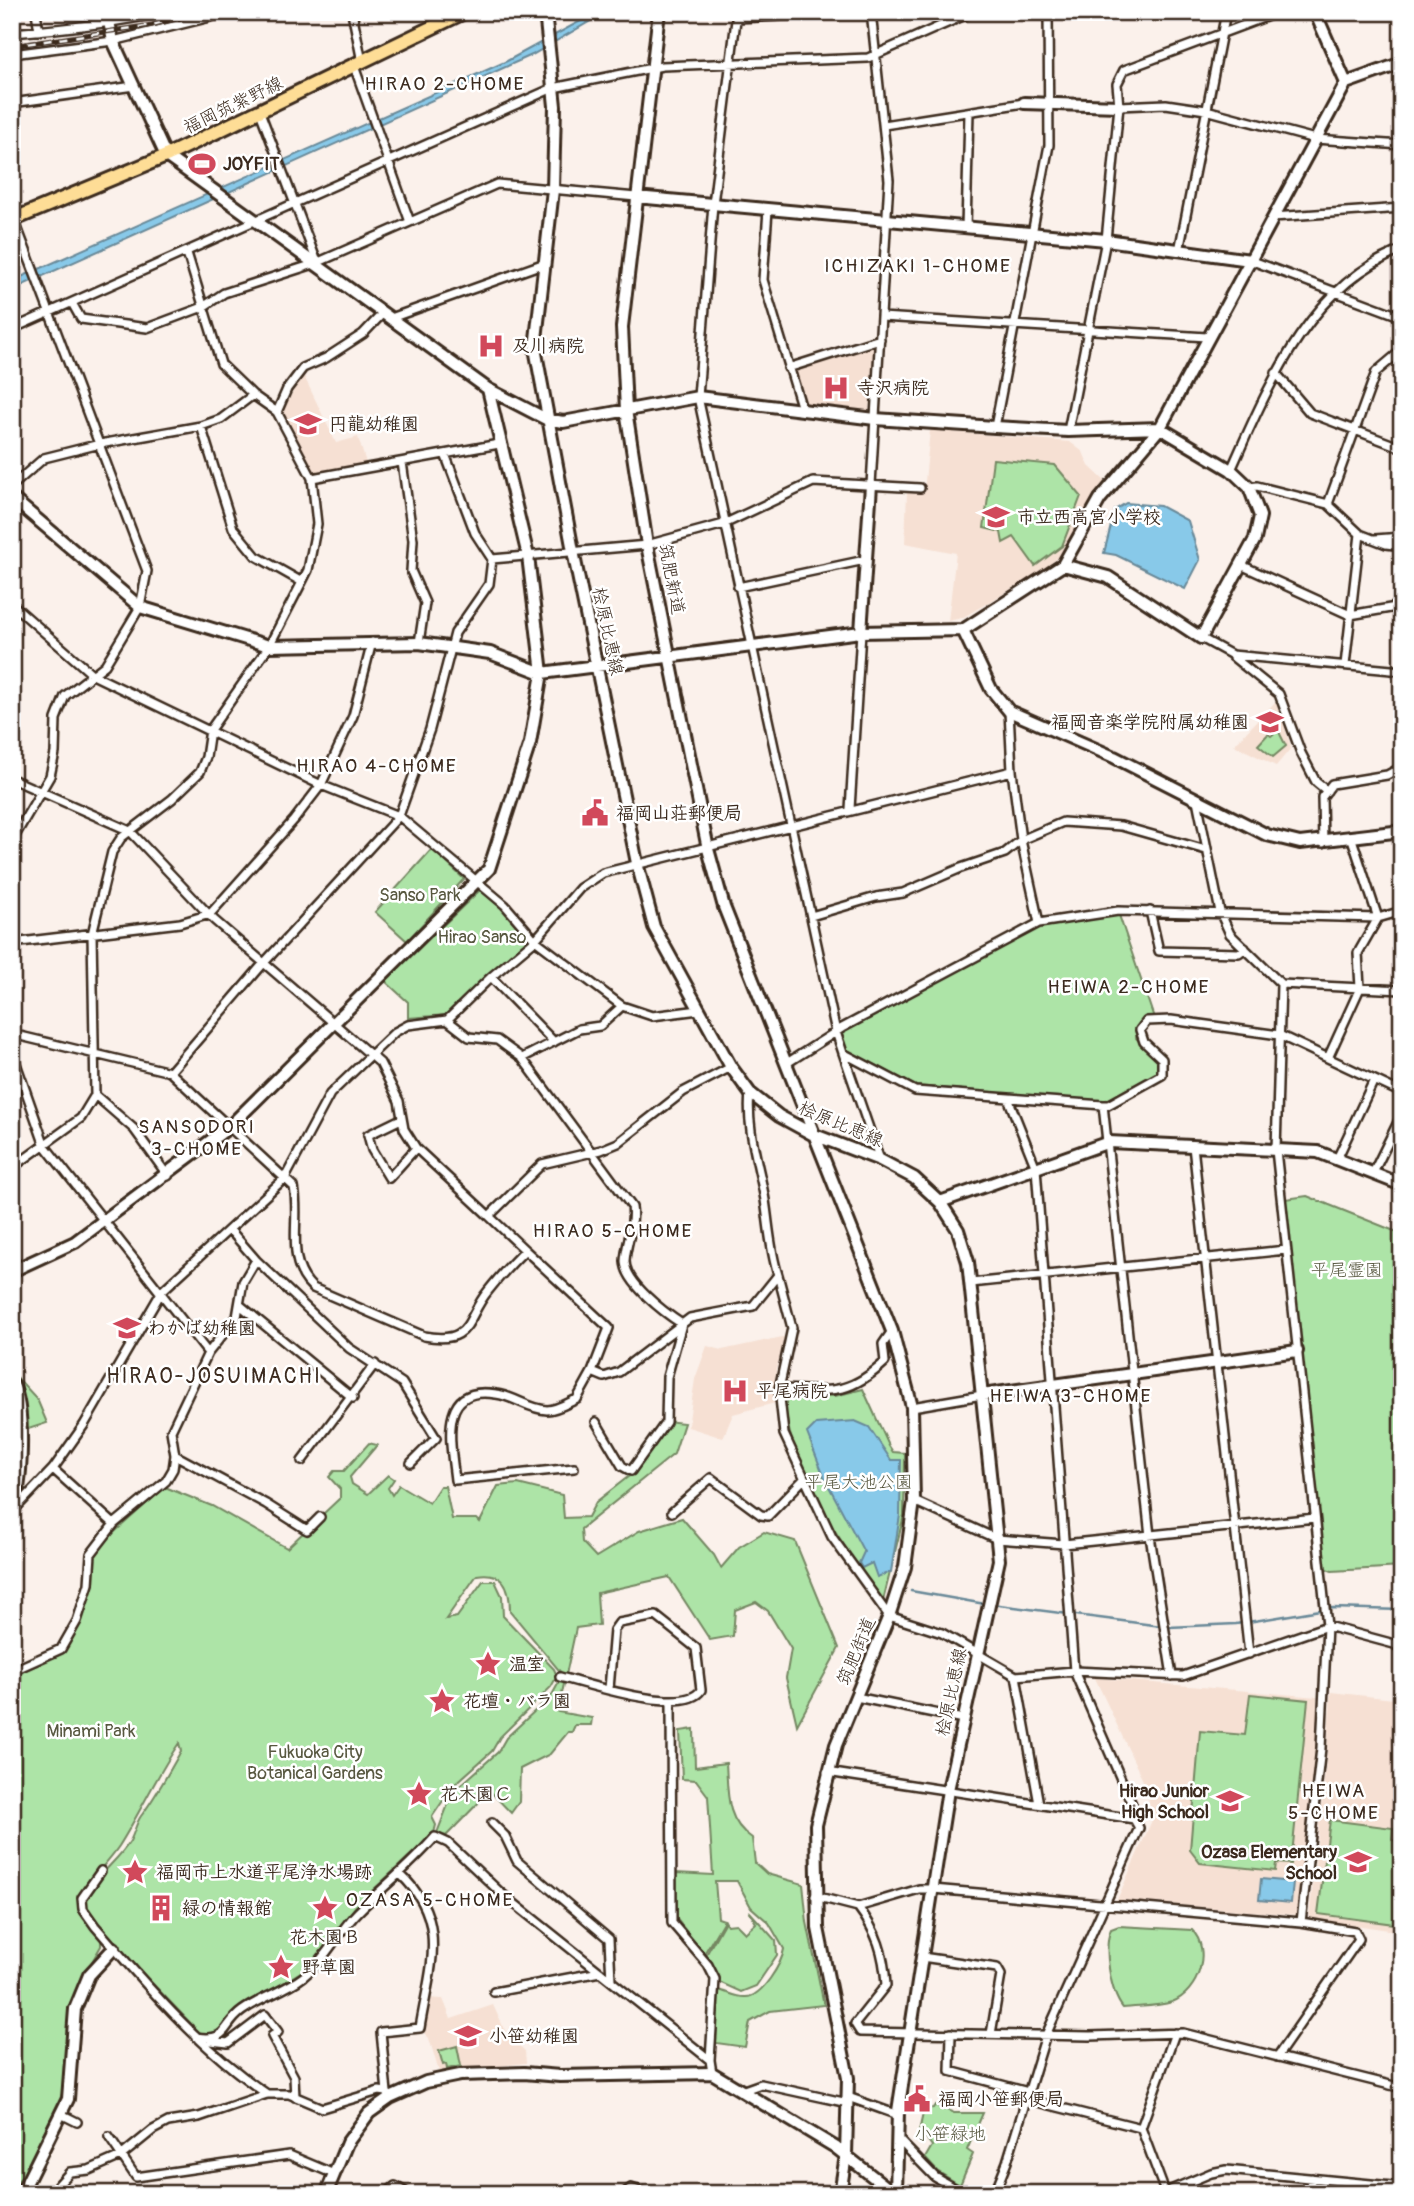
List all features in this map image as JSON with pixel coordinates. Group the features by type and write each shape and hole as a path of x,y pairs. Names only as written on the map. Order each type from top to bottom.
{"main road":[{"name":"福岡筑紫野線","path":"13,218 166,156 464,12"}],"street":[{"path":"36,12 39,31"},
{"path":"12,33 39,31 107,17 117,23 165,12"},
{"path":"12,54 113,41 231,12"},
{"path":"352,12 358,64 374,123 410,222"},
{"name":"桧原比恵線","path":"545,12 553,88 553,190 535,348 546,419 637,863 654,927 731,1067 750,1093 779,1116 812,1134 880,1160 914,1178 940,1202 958,1230 968,1262 999,1560 948,1790 895,2136 895,2194"},
{"name":"筑肥新道","path":"659,12 622,327 626,410 647,545 708,849 724,907 787,1063 812,1134"},
{"path":"849,809 889,180 871,12 736,15 713,204 698,397 737,587 836,1032 880,1160"},
{"path":"12,329 553,88 653,67 868,58 972,12"},
{"path":"995,427 1049,145 1051,104 1048,12"},
{"path":"1179,251 1226,12"},
{"path":"1068,431 1106,240 1119,106 1117,84 1124,70 1279,12"},
{"path":"1315,12 1346,83"},
{"path":"107,17 113,41 166,156 255,223 315,263 488,389 546,419 563,422 698,397 875,418 995,427 1068,431 1160,429 1231,470 1249,487 1260,516 1255,539 1201,638"},
{"path":"12,498 140,607 269,646 419,643 489,653 542,673 861,632 962,630 1063,565 1100,499 1160,429 1207,337 1346,83 1402,64"},
{"path":"12,103 134,86"},
{"path":"884,125 1024,103 1119,106 1166,104 1206,110 1315,139 1402,145"},
{"path":"260,112 296,202 315,263"},
{"path":"967,228 969,112"},
{"path":"72,303 81,319 147,328 203,307 224,293 315,263 497,184 1106,240 1250,260 1402,317"},
{"path":"1272,217 1402,208"},
{"path":"768,210 763,280 802,409"},
{"path":"12,841 50,776 55,753 56,719 65,696 105,665 140,607 147,571 37,275 13,218"},
{"path":"1231,470 1276,373 1328,297 1376,260 1402,250"},
{"path":"12,1168 81,1118 95,1095 92,934 112,852 130,831 173,799 200,772 206,757 210,730 269,646 302,582 312,555 317,524 312,478 277,412 253,395 221,364 187,253"},
{"path":"277,412 287,389 303,368 326,358 387,316 545,263"},
{"path":"881,317 1207,337"},
{"path":"788,368 880,339"},
{"path":"1328,504 1376,372 1402,351"},
{"path":"1276,373 1310,413 1402,448"},
{"path":"12,1271 75,1242 168,1176 229,1127 489,869 530,743 542,673 528,556 499,444 488,389"},
{"path":"12,486 44,458 100,444 201,426 221,419 253,395"},
{"path":"201,426 233,528 256,556 302,582"},
{"path":"312,478 499,444"},
{"path":"170,1072 263,964 399,816 430,729 450,648 470,607 489,584 492,559 475,533 445,454"},
{"path":"402,462 413,540 411,571 425,603 419,643"},
{"path":"492,559 647,545 724,524 813,482 920,488"},
{"path":"1249,487 1257,486 1328,504 1360,534 1402,546"},
{"path":"1345,666 1360,534"},
{"path":"1371,539 1402,537"},
{"path":"737,587 865,560"},
{"path":"1063,565 1108,577 1201,638 1232,655 1279,694 1301,753 1316,782 1327,791"},
{"path":"1241,565 1350,615 1402,606"},
{"path":"12,604 93,676 321,785 399,816 505,905 535,940 622,1006 652,1016 699,1010"},
{"path":"962,630 990,689 1009,711 1114,757 1286,842 1323,843 1402,831"},
{"path":"12,943 180,923 210,914 294,820 321,785 353,716 372,642"},
{"path":"1232,655 1402,671"},
{"path":"1009,711 1012,771 1021,839 1039,923"},
{"path":"1323,843 1322,797 1332,784 1387,775 1402,767"},
{"path":"13,1513 53,1469 84,1425 162,1291 285,1178 325,1102 371,1055 408,1025 447,1020 491,977 535,940 580,888 603,873 637,863 708,849 849,809 1012,771"},
{"path":"12,779 130,831 210,914 263,964 371,1055 388,1074 399,1101 401,1119 416,1148 609,1328 578,1399 550,1410 531,1408 496,1394 470,1395 455,1407 449,1424 455,1480 574,1468"},
{"path":"1197,800 1220,912 1230,934 1281,984 1402,990"},
{"path":"811,916 876,897 904,893 961,868 1005,853 1021,839 1063,822 1121,826 1206,850"},
{"path":"1328,1058 1360,988 1358,953 1378,918 1352,839"},
{"path":"787,1063 836,1032 1039,923 1118,911 1378,918 1402,911"},
{"path":"1150,911 1159,951 1238,953 1245,948"},
{"path":"491,977 554,1042"},
{"path":"1281,984 1276,1150 1327,1626 1321,1748 1301,1922"},
{"path":"522,1058 579,1029 600,1026 622,1006"},
{"path":"447,1020 469,1037 497,1040 522,1058 632,1207 634,1216 625,1264 627,1272 658,1306 682,1324"},
{"path":"843,1054 915,1091 1108,1105 1162,1075 1162,1059 1140,1035 1141,1026 1147,1021 1171,1020 1279,1035 1402,1093"},
{"path":"12,1034 170,1072 293,1187 296,1260 301,1277 313,1288 424,1336 441,1339 458,1334 467,1327 485,1293 525,1250"},
{"path":"12,1052 45,1146 103,1222 162,1291 208,1353"},
{"path":"489,1216 542,1164 618,1143 682,1092 731,1067"},
{"path":"1337,1159 1374,1080"},
{"path":"750,1093 748,1112 765,1203 770,1251 792,1328 779,1389 784,1433 832,1536 889,1616 942,1633 1016,1676 1074,1671 1183,1676 1327,1626 1398,1643 1402,1650"},
{"path":"95,1095 134,1129 168,1176"},
{"path":"994,2194 1045,2035 1139,1828 1134,1819 1134,1809 1074,1671 1036,1168 1008,1098"},
{"path":"1103,1105 1150,1536 1172,1676"},
{"path":"1373,1173 1402,1114"},
{"path":"401,1119 368,1135 372,1150 389,1178 416,1148"},
{"name":"筑肥街道","path":"812,1134 892,1331 912,1406 914,1501 905,1567 889,1616 827,1772 816,1825 815,1896 818,1928 841,2033 848,2100 846,2155 840,2194"},
{"path":"940,1202 1108,1142 1318,1152 1402,1185"},
{"path":"1193,1146 1250,1654"},
{"path":"230,1230 256,1260 349,1348 402,1383 436,1438 411,1463"},
{"path":"971,1283 1286,1250"},
{"path":"12,1671 61,1649 77,1621 89,1584 92,1554 114,1524 166,1481 173,1469 175,1455 171,1431 208,1353 237,1317 243,1282 256,1260"},
{"path":"592,1372 604,1377 619,1371 690,1318 753,1306 778,1275"},
{"path":"240,1306 353,1398"},
{"path":"596,1422 622,1466 631,1471 666,1422 667,1377 682,1324"},
{"path":"779,1389 836,1391 860,1383 885,1362 883,1343 892,1331"},
{"path":"912,1406 1297,1351"},
{"path":"302,1461 353,1398 375,1364"},
{"path":"12,1383 19,1395 13,1513"},
{"path":"175,1455 267,1504 307,1530 320,1517"},
{"path":"53,1469 114,1524"},
{"path":"672,1512 711,1478 761,1515 768,1516 804,1479"},
{"path":"914,1501 997,1539 1063,1544 1315,1518"},
{"path":"560,1677 609,1689 671,1702 694,1698 701,1690 696,1648 656,1616 619,1623 614,1630 609,1689"},
{"path":"1016,1676 1039,1804"},
{"path":"856,1697 963,1719"},
{"path":"671,1702 672,1923 708,1965 715,1979 710,2060 712,2073"},
{"path":"827,1772 1134,1819"},
{"path":"492,1823 505,1836 517,1861 610,1939 611,1980"},
{"path":"198,2038 213,2039 221,2036 241,2011 300,1979 315,1967 357,1912 400,1874 435,1837 449,1843 501,1893 710,2060"},
{"path":"102,1871 82,1898 83,1909 114,1948 198,2038 237,2073 267,2094"},
{"path":"389,2095 381,2032 419,2028 435,1945 434,1928 410,1884 400,1874"},
{"path":"815,1896 858,1907 919,1889 933,1889 1301,1922 1355,1931 1359,1939 1277,2057"},
{"path":"858,1907 875,1929 881,1945 886,1985 855,2024 860,2032 1045,2035 1175,2033 1402,2088"},
{"path":"21,2194 68,2099 75,2009 89,1975 114,1948"},
{"path":"922,1957 997,1968 1001,1975 991,2034"},
{"path":"494,1992 600,1972"},
{"path":"198,2038 228,2043 265,2015 278,2032 272,2036 294,2077 295,2097"},
{"path":"951,2033 950,2071 1141,2128"},
{"path":"1175,2033 1141,2128 1163,2193 1226,2170 1392,2186 1402,2183"},
{"path":"326,2194 347,2143 369,2113 389,2095 426,2082 460,2075 712,2073 744,2090 846,2155 895,2194"},
{"path":"744,2090 761,2084 848,2100 898,2115"},
{"path":"50,2194 70,2172 89,2170 121,2156 153,2130 168,2122 199,2117 267,2094 295,2097 322,2108 379,2091 389,2095"},
{"path":"61,2114 77,2122"},
{"path":"895,2136 935,2177 964,2194"},
{"path":"109,2137 136,2177 289,2155 334,2175"},
{"path":"1307,2194 1312,2178"},
{"path":"386,2194 395,2186 409,2194"},
{"path":"623,2194 631,2188 649,2194"}],"shaded area":[{"name":"寺沢病院","path":"871,344 874,346 869,412 806,405 795,370"},
{"name":"円龍幼稚園","path":"303,374 336,443 358,437 367,466 315,474 282,411"},
{"name":"市立西高宮小学校","path":"930,430 1070,442 1083,452 1089,466 1107,483 1064,553 1040,572 962,618 948,621 956,553 905,543 907,491 924,492"},
{"name":"福岡音楽学院附属幼稚園","path":"1277,700 1291,748 1276,766 1234,745"},
{"name":"平尾病院","path":"787,1336 776,1369 775,1403 733,1414 723,1438 688,1427 695,1379 707,1346 722,1350"},
{"name":"Hirao Junior High School","path":"1095,1678 1317,1697 1317,1752 1298,1915 1117,1900 1153,1818 1145,1785"},
{"name":"Ozasa Elementary School","path":"1331,1692 1402,1700 1402,1932 1309,1918"},
{"name":"小笹幼稚園","path":"427,1998 443,1999 451,2019 493,2005 507,2035 525,2051 526,2063 439,2072 429,2038 422,2031"}],"green space":[{"path":"993,459 1055,465 1081,496 1062,546 1035,566 1014,537 1003,543 1001,532 984,528"},
{"path":"1278,730 1286,746 1273,757 1258,745 1268,734 1271,736"},
{"name":"Sanso Park","path":"432,849 464,879 407,941 375,912"},
{"name":"Hirao Sanso","path":"481,889 502,903 530,938 447,1015 408,1018 408,1002 385,981"},
{"path":"1119,915 1153,1015 1139,1023 1136,1038 1158,1061 1158,1073 1104,1102 916,1086 845,1049 842,1033 1037,928"},
{"name":"平尾霊園","path":"1307,1196 1402,1234 1402,1567 1332,1571 1324,1568 1285,1199"},
{"path":"12,1372 37,1399 47,1423 19,1432 12,1453"},
{"name":"平尾大池公園","path":"863,1389 889,1446 893,1452 905,1453 904,1515 883,1601 833,1528 806,1477 787,1422 782,1393 835,1396"},
{"path":"666,1421 684,1423 674,1454 581,1529 582,1542 596,1557 639,1531 682,1518 714,1555 721,1568 739,1547 764,1532 795,1541 839,1648 797,1725 786,1678 791,1649 768,1611 756,1602 735,1610 733,1636 710,1640 669,1577 597,1593 599,1625 576,1628 558,1712 592,1718 591,1725 575,1725 572,1732 568,1732 550,1754 520,1769 519,1802 511,1813 490,1791 446,1836 437,1833 453,1792 498,1752 506,1738 552,1695 563,1675 510,1611 503,1582 493,1575 477,1575 446,1619 457,1617 483,1581 495,1581 502,1596 503,1616 554,1669 557,1676 551,1687 500,1737 492,1751 453,1786 432,1817 436,1825 434,1833 355,1907 312,1965 234,2013 215,2037 201,2034 104,1933 84,1903 92,1886 130,1841 139,1819 181,1751 179,1743 119,1846 79,1898 82,1914 101,1938 101,1946 86,1972 69,2016 65,2085 60,2099 24,2174 12,2188 12,1674 65,1649 74,1629 95,1554 109,1537 165,1487 212,1506 287,1548 340,1498 340,1489 329,1477 334,1471 344,1471 369,1443 377,1445 350,1477 352,1484 368,1494 388,1475 394,1479 388,1488 392,1495 399,1485 429,1503 440,1486 445,1486 452,1519 477,1519 480,1522 498,1486 518,1484 562,1495 564,1518 588,1517 596,1502 633,1473 630,1466 648,1450"},
{"path":"1250,1694 1308,1700 1291,1864 1276,1863 1275,1871 1200,1863 1190,1850 1200,1731 1245,1735"},
{"path":"694,1729 695,1767 726,1763 732,1814 743,1831 752,1838 755,1863 767,1874 803,1884 807,1922 824,2005 770,2011 750,2022 745,2047 716,2043 718,1990 739,1997 752,1996 765,1986 784,1949 769,1923 751,1907 737,1881 715,1881 718,1918 724,1920 704,1954 676,1918 676,1873 713,1875 708,1796 696,1780 682,1779 680,1731"},
{"path":"1330,1820 1393,1828 1392,1840 1402,1842 1402,1925 1318,1914"},
{"path":"749,1911 776,1941 777,1955 756,1986 741,1992 719,1982 706,1955 725,1921 727,1925 736,1924 745,1933 756,1923"},
{"path":"1119,1926 1192,1930 1198,1938 1202,1959 1195,1980 1181,1997 1154,2006 1123,2008 1111,1981 1108,1958 1111,1929"},
{"path":"457,2046 461,2066 447,2069 439,2051"},
{"name":"小笹緑地","path":"935,2105 954,2113 983,2113 967,2150 973,2154 960,2185 937,2171 925,2158 932,2146 926,2138 918,2136 924,2109 933,2108"}],"water":[{"path":"597,12 606,12 532,55 12,290 12,281 507,61"},
{"path":"1126,503 1160,506 1188,521 1200,560 1185,589 1116,555 1104,553 1115,510"},
{"path":"855,1421 869,1427 891,1460 901,1460 900,1515 891,1572 877,1577 872,1563 862,1568 859,1563 864,1552 825,1479 807,1433 816,1424"},
{"path":"1261,1879 1293,1882 1291,1903 1259,1900"}],"waterway":[{"path":"911,1591 985,1604"},
{"path":"991,1604 1169,1627 1236,1624 1332,1608 1402,1610"}],"railway":[{"path":"12,46 152,25 201,12"}],"place":[{"name":"JOYFIT","path":"202,164"},
{"name":"及川病院","path":"491,346"},
{"name":"寺沢病院","path":"836,388"},
{"name":"円龍幼稚園","path":"308,424"},
{"name":"市立西高宮小学校","path":"996,517"},
{"name":"福岡音楽学院附属幼稚園","path":"1270,722"},
{"name":"福岡山荘郵便局","path":"595,813"},
{"name":"わかば幼稚園","path":"127,1328"},
{"name":"平尾病院","path":"735,1391"},
{"name":"温室","path":"488,1664"},
{"name":"花壇・バラ園","path":"442,1701"},
{"name":"花木園Ｃ","path":"419,1794"},
{"name":"Hirao Junior High School","path":"1230,1801"},
{"name":"Ozasa Elementary School","path":"1358,1862"},
{"name":"福岡市上水道平尾浄水場跡","path":"135,1872"},
{"name":"緑の情報館","path":"161,1908"},
{"name":"花木園Ｂ","path":"325,1908"},
{"name":"野草園","path":"281,1967"},
{"name":"小笹幼稚園","path":"468,2036"},
{"name":"福岡小笹郵便局","path":"917,2099"}],"district":[{"name":"HIRAO 2-CHOME","path":"445,83"},
{"name":"ICHIZAKI 1-CHOME","path":"918,265"},
{"name":"HIRAO 4-CHOME","path":"377,765"},
{"name":"HEIWA 2-CHOME","path":"1129,986"},
{"name":"SANSODORI 3-CHOME","path":"197,1137"},
{"name":"HIRAO 5-CHOME","path":"613,1230"},
{"name":"HIRAO-JOSUIMACHI","path":"214,1376"},
{"name":"HEIWA 3-CHOME","path":"1071,1395"},
{"name":"HEIWA 5-CHOME","path":"1334,1801"},
{"name":"OZASA 5-CHOME","path":"430,1899"}],"park label":[{"name":"Minami Park","path":"91,1731"},
{"name":"Fukuoka City Botanical Gardens","path":"315,1762"}]}
